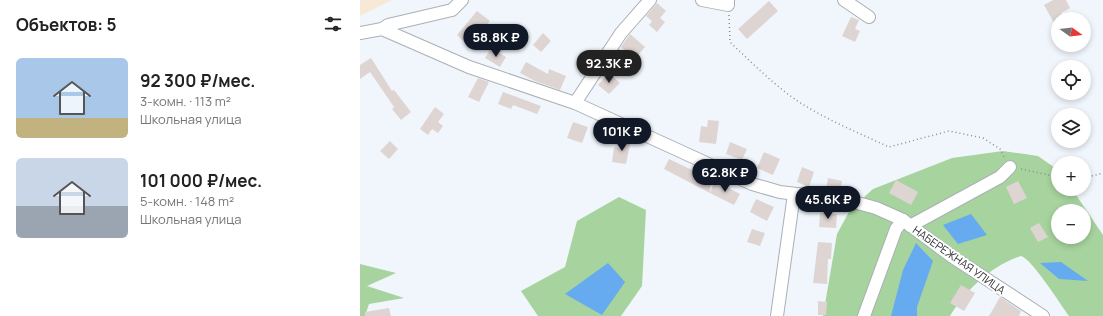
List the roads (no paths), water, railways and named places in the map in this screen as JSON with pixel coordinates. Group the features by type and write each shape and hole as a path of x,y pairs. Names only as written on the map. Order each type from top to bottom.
{"street":[{"path":"360,33 382,29 388,25 452,10 462,0"},
{"path":"575,103 621,33 650,0"},
{"path":"702,0 728,2"},
{"path":"844,0 869,17"},
{"path":"382,29 469,67 575,103 752,184 794,194 847,200 876,208 907,223 1000,177 1010,167"},
{"path":"777,316 794,194"},
{"name":"НАБЕРЕЖНАЯ УЛИЦА","path":"864,316 896,228 907,223 951,256 1043,316"}],"water":[{"path":"971,214 987,235 958,244 943,225"},
{"path":"916,243 933,261 917,307 917,316 891,316 903,270"},
{"path":"1061,262 1088,281 1059,279 1040,263"},
{"path":"608,263 625,282 602,315 565,294"}]}
